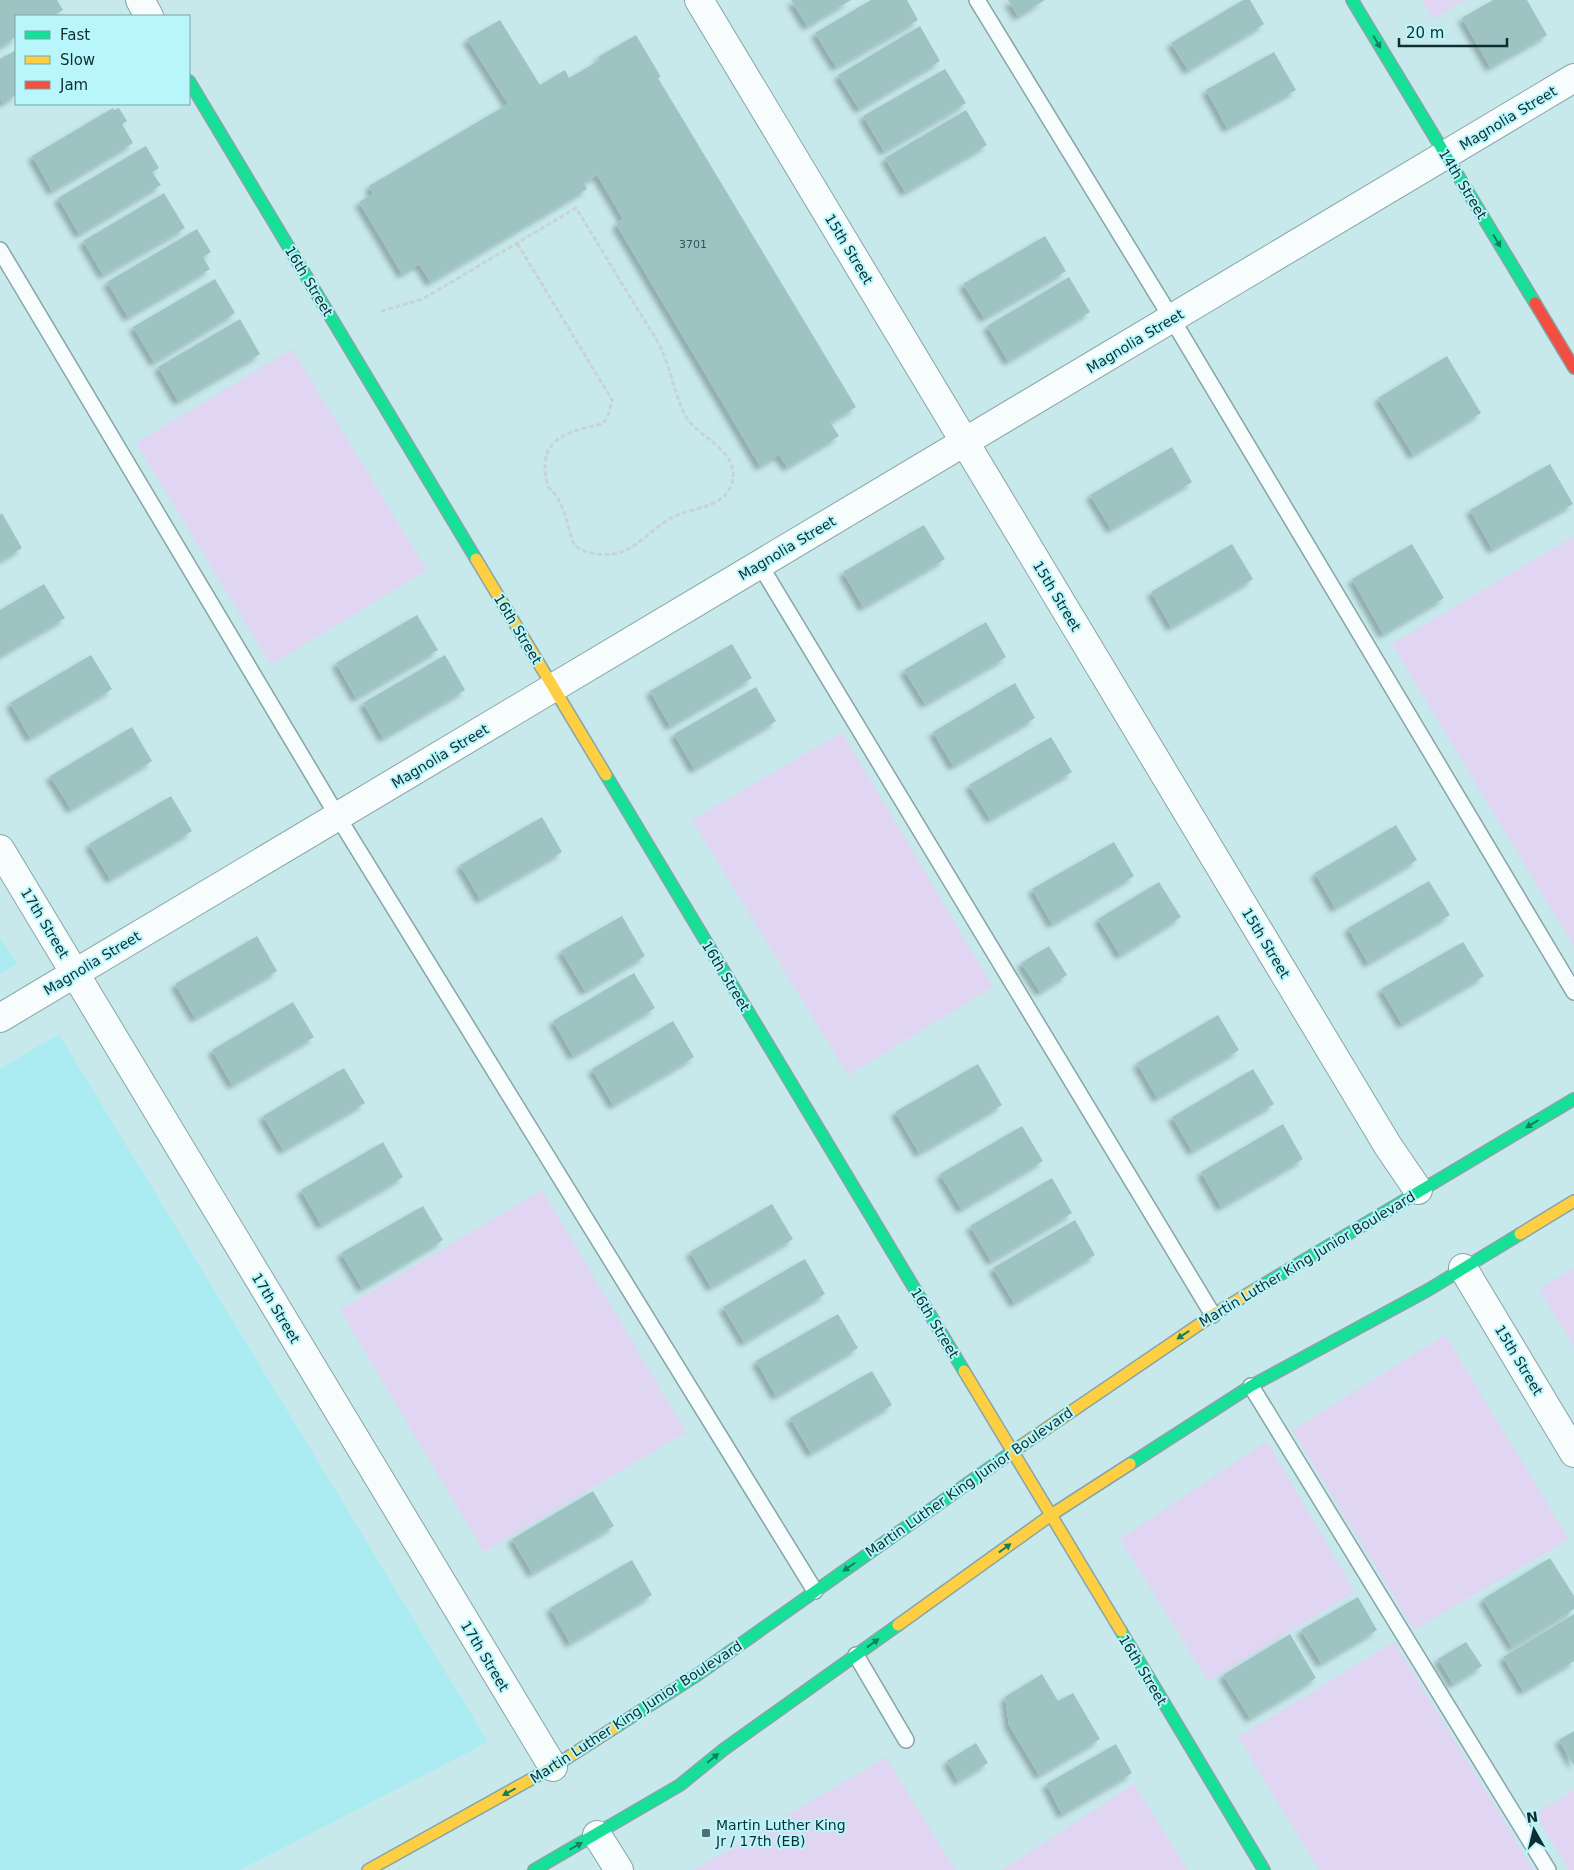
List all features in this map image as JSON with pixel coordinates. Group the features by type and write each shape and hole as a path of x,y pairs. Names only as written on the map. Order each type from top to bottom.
{"main road":[{"name":"14th Street","path":"1352,0 1574,368"},
{"name":"16th Street","path":"190,84 1264,1870"},
{"name":"Martin Luther King Junior Boulevard","path":"368,1870 553,1768 697,1675 1012,1452 1213,1315 1418,1190 1574,1099"},
{"path":"534,1870 680,1785 723,1750 1050,1515 1251,1386 1463,1268 1574,1201"}],"street":[{"path":"140,0 149,15"},
{"name":"15th Street","path":"699,0 1388,1146 1418,1190"},
{"name":"Magnolia Street","path":"0,1018 1574,78"},
{"name":"17th Street","path":"0,849 553,1768"},
{"name":"15th Street","path":"1463,1268 1574,1453"},
{"path":"597,1835 619,1870"}],"lane":[{"path":"977,0 1172,319 1574,992"},
{"path":"0,250 338,817 815,1591"},
{"path":"760,564 1213,1315"},
{"path":"1251,1386 1548,1870"},
{"path":"856,1655 906,1740"}],"path":[{"path":"380,311 422,298 516,243 576,208 662,350 686,416 730,460 734,476 732,484 721,498 695,510 675,515 652,530 635,547 624,552 608,555 584,552 574,545 563,507 548,487 544,460 551,444 568,432 598,425 605,421 612,400 516,243"}],"shaded area":[{"path":"1422,0 1466,0 1433,19"},
{"path":"292,349 427,570 271,665 136,443"},
{"path":"1574,536 1574,947 1392,644"},
{"path":"842,732 993,987 848,1075 692,820"},
{"path":"0,937 17,964 0,974"},
{"path":"59,1034 488,1742 240,1870 0,1870 0,1069"},
{"path":"542,1190 686,1432 484,1552 340,1310"},
{"path":"1574,1268 1574,1348 1539,1289"},
{"path":"1445,1335 1569,1539 1414,1630 1292,1430"},
{"path":"1267,1441 1355,1592 1208,1681 1120,1539"},
{"path":"1394,1642 1534,1870 1319,1870 1238,1737"},
{"path":"886,1757 955,1870 694,1870"},
{"path":"1134,1784 1188,1870 1002,1870"},
{"path":"1574,1790 1574,1870 1569,1870 1535,1814"}],"building":[{"path":"0,0 57,0 63,10 54,15 15,15 15,38 0,47"},
{"path":"791,0 851,0 807,26"},
{"path":"871,0 907,0 918,20 836,67 815,33"},
{"path":"1008,0 1045,0 1018,16"},
{"path":"1243,0 1250,0 1264,24 1188,70 1171,43"},
{"path":"1493,0 1527,0 1547,35 1490,67 1462,18"},
{"path":"500,20 540,85 565,70 569,78 600,60 598,57 636,35 661,77 658,78 856,407 830,422 839,436 787,467 779,455 760,466 616,224 623,219 597,175 584,183 587,189 430,282 419,264 402,274 359,202 373,194 369,186 508,104 467,39"},
{"path":"920,26 940,61 859,109 838,75"},
{"path":"15,51 15,96 3,103 0,99 0,59"},
{"path":"1274,52 1296,90 1227,128 1206,90"},
{"path":"945,69 966,103 884,151 863,116"},
{"path":"113,108 114,110 119,108 127,121 122,124 133,143 52,191 32,156"},
{"path":"966,110 987,145 905,192 885,158"},
{"path":"146,146 159,168 152,172 161,185 79,234 58,198"},
{"path":"164,193 185,228 103,275 83,241"},
{"path":"197,229 211,252 203,257 210,269 128,317 107,282"},
{"path":"1045,236 1066,271 984,318 963,284"},
{"path":"1069,277 1090,312 1008,361 987,326"},
{"path":"215,279 235,313 154,362 133,327"},
{"path":"240,319 260,354 178,401 158,367"},
{"path":"1447,356 1481,413 1413,455 1378,398"},
{"path":"1172,447 1192,482 1111,529 1090,495"},
{"path":"1550,464 1573,504 1492,549 1470,510"},
{"path":"2,513 22,548 0,561 0,515"},
{"path":"924,525 945,559 863,607 843,572"},
{"path":"1232,544 1253,579 1171,627 1151,592"},
{"path":"1412,544 1444,598 1383,634 1352,579"},
{"path":"44,584 65,618 0,656 0,610"},
{"path":"417,615 438,650 356,698 336,663"},
{"path":"986,622 1006,657 925,704 904,670"},
{"path":"732,644 752,678 670,726 650,691"},
{"path":"91,655 112,689 30,738 10,703"},
{"path":"445,655 465,690 383,738 363,703"},
{"path":"1015,683 1035,718 953,766 933,732"},
{"path":"756,687 776,721 694,769 674,734"},
{"path":"132,727 152,761 71,809 50,776"},
{"path":"1051,737 1072,772 990,819 969,785"},
{"path":"171,796 192,831 110,879 89,844"},
{"path":"542,817 562,852 480,899 460,865"},
{"path":"1396,825 1417,860 1335,908 1315,873"},
{"path":"1114,842 1134,876 1052,924 1032,889"},
{"path":"1429,881 1450,915 1368,963 1348,928"},
{"path":"1159,882 1181,917 1120,955 1098,919"},
{"path":"622,916 645,956 585,991 561,951"},
{"path":"257,936 277,971 195,1018 175,984"},
{"path":"1463,942 1484,976 1402,1024 1381,989"},
{"path":"1049,946 1067,975 1040,992 1021,963"},
{"path":"634,973 655,1008 573,1056 553,1021"},
{"path":"293,1002 314,1037 232,1085 212,1050"},
{"path":"1218,1015 1239,1050 1157,1098 1137,1063"},
{"path":"673,1021 694,1057 613,1105 592,1069"},
{"path":"978,1064 1002,1105 919,1153 895,1112"},
{"path":"344,1068 365,1103 283,1150 263,1116"},
{"path":"1253,1069 1274,1104 1192,1151 1172,1117"},
{"path":"1283,1124 1303,1159 1221,1207 1201,1172"},
{"path":"1022,1126 1043,1161 961,1209 940,1174"},
{"path":"383,1142 403,1177 321,1225 301,1190"},
{"path":"1052,1178 1072,1213 991,1261 970,1226"},
{"path":"772,1204 793,1239 711,1287 690,1252"},
{"path":"423,1206 443,1240 362,1288 341,1253"},
{"path":"1075,1220 1095,1255 1014,1303 993,1268"},
{"path":"805,1259 825,1294 744,1342 723,1307"},
{"path":"838,1314 858,1348 776,1396 756,1361"},
{"path":"872,1371 892,1405 811,1453 790,1418"},
{"path":"593,1491 614,1526 532,1573 512,1539"},
{"path":"1550,1558 1574,1596 1574,1609 1512,1647 1483,1599"},
{"path":"632,1560 652,1595 570,1643 550,1608"},
{"path":"1358,1597 1377,1630 1321,1663 1301,1630"},
{"path":"1574,1614 1574,1661 1523,1691 1503,1657"},
{"path":"1290,1634 1316,1678 1250,1718 1223,1675"},
{"path":"1466,1642 1482,1666 1453,1684 1438,1659"},
{"path":"1042,1674 1058,1701 1073,1693 1100,1739 1039,1775 1009,1725 1005,1697"},
{"path":"1574,1731 1574,1766 1559,1740"},
{"path":"976,1743 988,1763 958,1781 947,1761"},
{"path":"1116,1744 1132,1773 1062,1814 1046,1784"}],"traffic: fast":[{"path":"1352,0 1535,303"},
{"path":"190,83 476,559"},
{"path":"606,775 964,1371"},
{"path":"1261,1286 1574,1099"},
{"path":"1130,1464 1251,1386 1428,1290 1520,1234"},
{"path":"617,1726 697,1675 1012,1452"},
{"path":"534,1870 680,1785 723,1750 898,1625"},
{"path":"1121,1631 1264,1870"}],"traffic: slow":[{"path":"476,559 606,775"},
{"path":"1520,1234 1574,1201"},
{"path":"1012,1452 1213,1315 1261,1286"},
{"path":"964,1371 1121,1631"},
{"path":"898,1625 1051,1515 1130,1464"},
{"path":"368,1870 553,1767 617,1726"}],"traffic: jam":[{"path":"1535,303 1574,368"}],"place":[{"name":"Martin Luther King Jr / 17th (EB)","path":"706,1833"}]}
